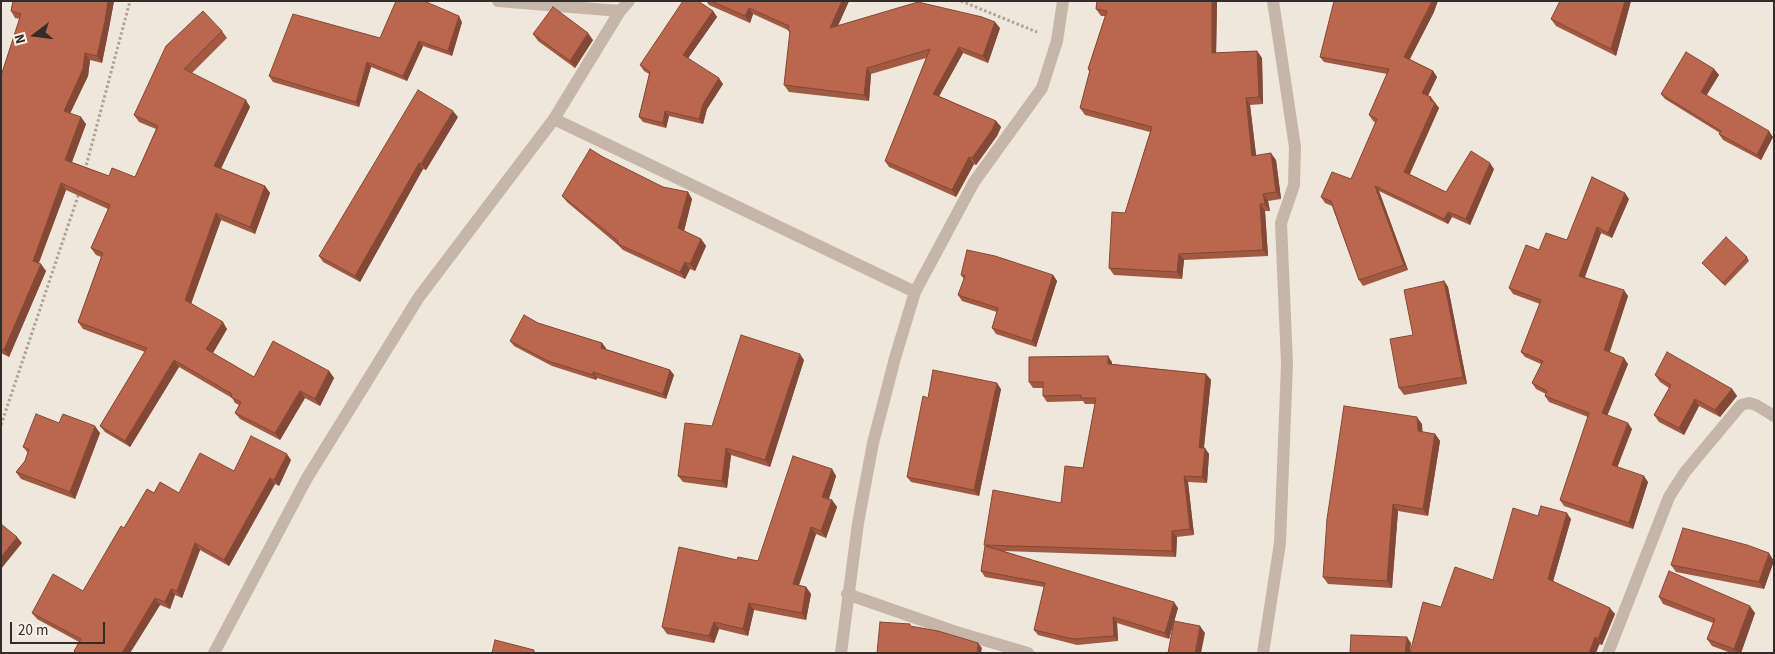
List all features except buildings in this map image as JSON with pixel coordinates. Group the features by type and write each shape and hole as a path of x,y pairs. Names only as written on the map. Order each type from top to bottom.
{"street":[{"path":"214,653 307,478 420,297 554,119 624,6 498,1"},
{"path":"840,653 858,523 873,443 895,358 915,292 974,182 1042,88 1057,41 1063,1"},
{"path":"1263,653 1280,543 1287,364 1281,223 1294,185 1295,147 1272,1"},
{"path":"554,119 915,292"},
{"path":"1608,653 1669,497 1685,472 1741,405 1749,403 1756,405 1774,416"},
{"path":"847,594 956,632 1028,653"}],"path":[{"path":"84,173 130,1"},
{"path":"961,1 1057,41"},
{"path":"1,425 79,192"}]}
